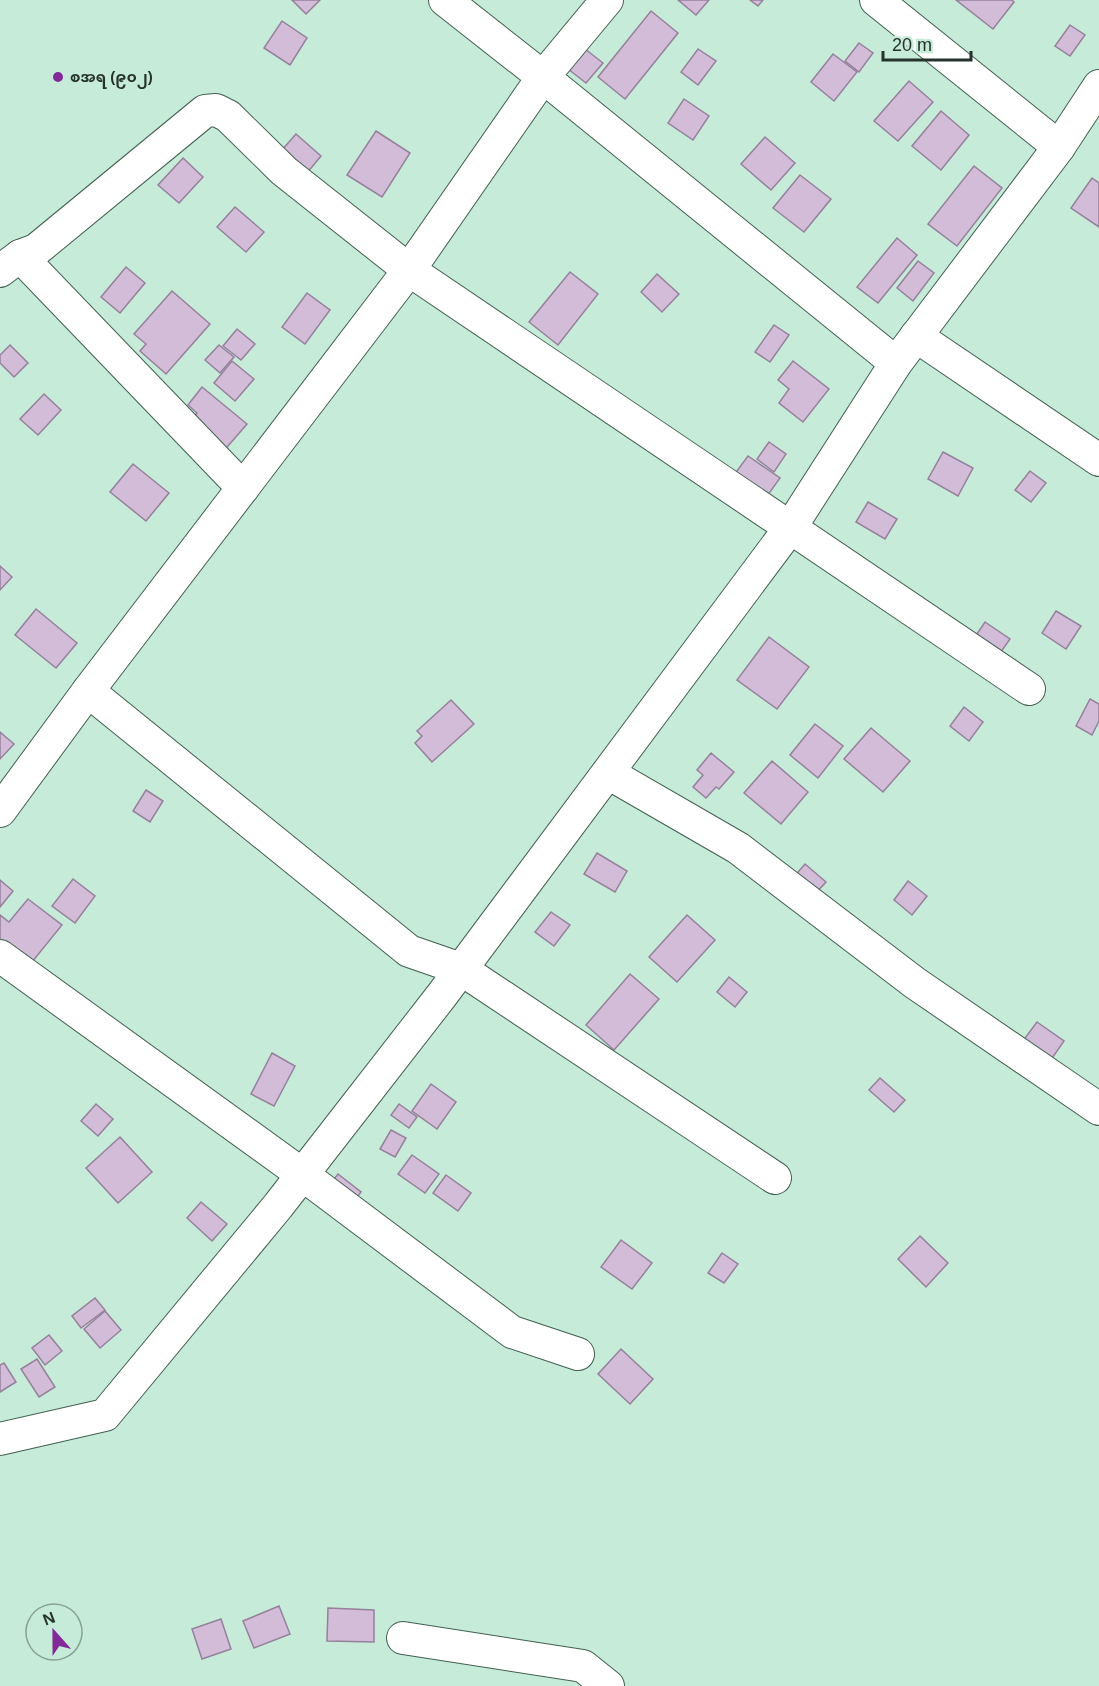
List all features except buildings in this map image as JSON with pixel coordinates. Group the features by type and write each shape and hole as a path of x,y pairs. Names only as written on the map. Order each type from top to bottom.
{"street":[{"path":"445,0 896,363"},
{"path":"0,811 88,691 409,270 543,77 607,0"},
{"path":"876,0 1059,147"},
{"path":"0,1439 105,1415 303,1175 461,969 790,528 896,363 916,336 1059,147 1090,120 1099,86"},
{"path":"243,488 10,264 36,250 205,111 216,110 228,116 284,171 409,270 1029,688"},
{"path":"916,336 1099,460"},
{"path":"88,691 409,951 461,969 775,1178"},
{"path":"608,773 738,848 915,983 1099,1109"},
{"path":"0,956 303,1175 512,1332 578,1354"},
{"path":"403,1638 583,1666 608,1686"}],"place":[{"name":"စအရ (၉၀၂)","path":"58,77"}]}
